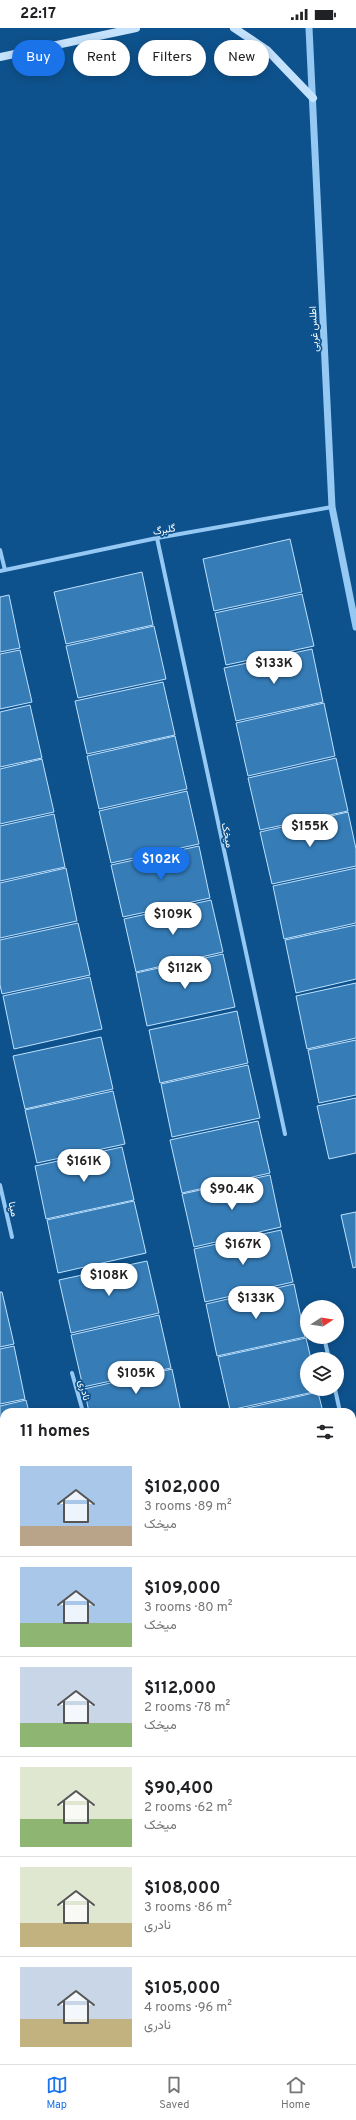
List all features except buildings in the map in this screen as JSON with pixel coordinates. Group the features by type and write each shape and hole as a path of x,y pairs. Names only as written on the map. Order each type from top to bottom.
{"main road":[{"path":"0,57 136,28"},
{"path":"234,28 267,50 313,98"}],"street":[{"name":"اطلس غربی","path":"309,28 332,507 356,627"},
{"name":"گلبرگ","path":"0,571 156,538 332,507"},
{"name":"میخک","path":"156,538 285,1134"},
{"path":"0,550 5,570"},
{"name":"مینا","path":"0,1185 12,1237"},
{"name":"نادری","path":"72,1373 82,1408"},
{"path":"337,1396 339,1408"}]}
